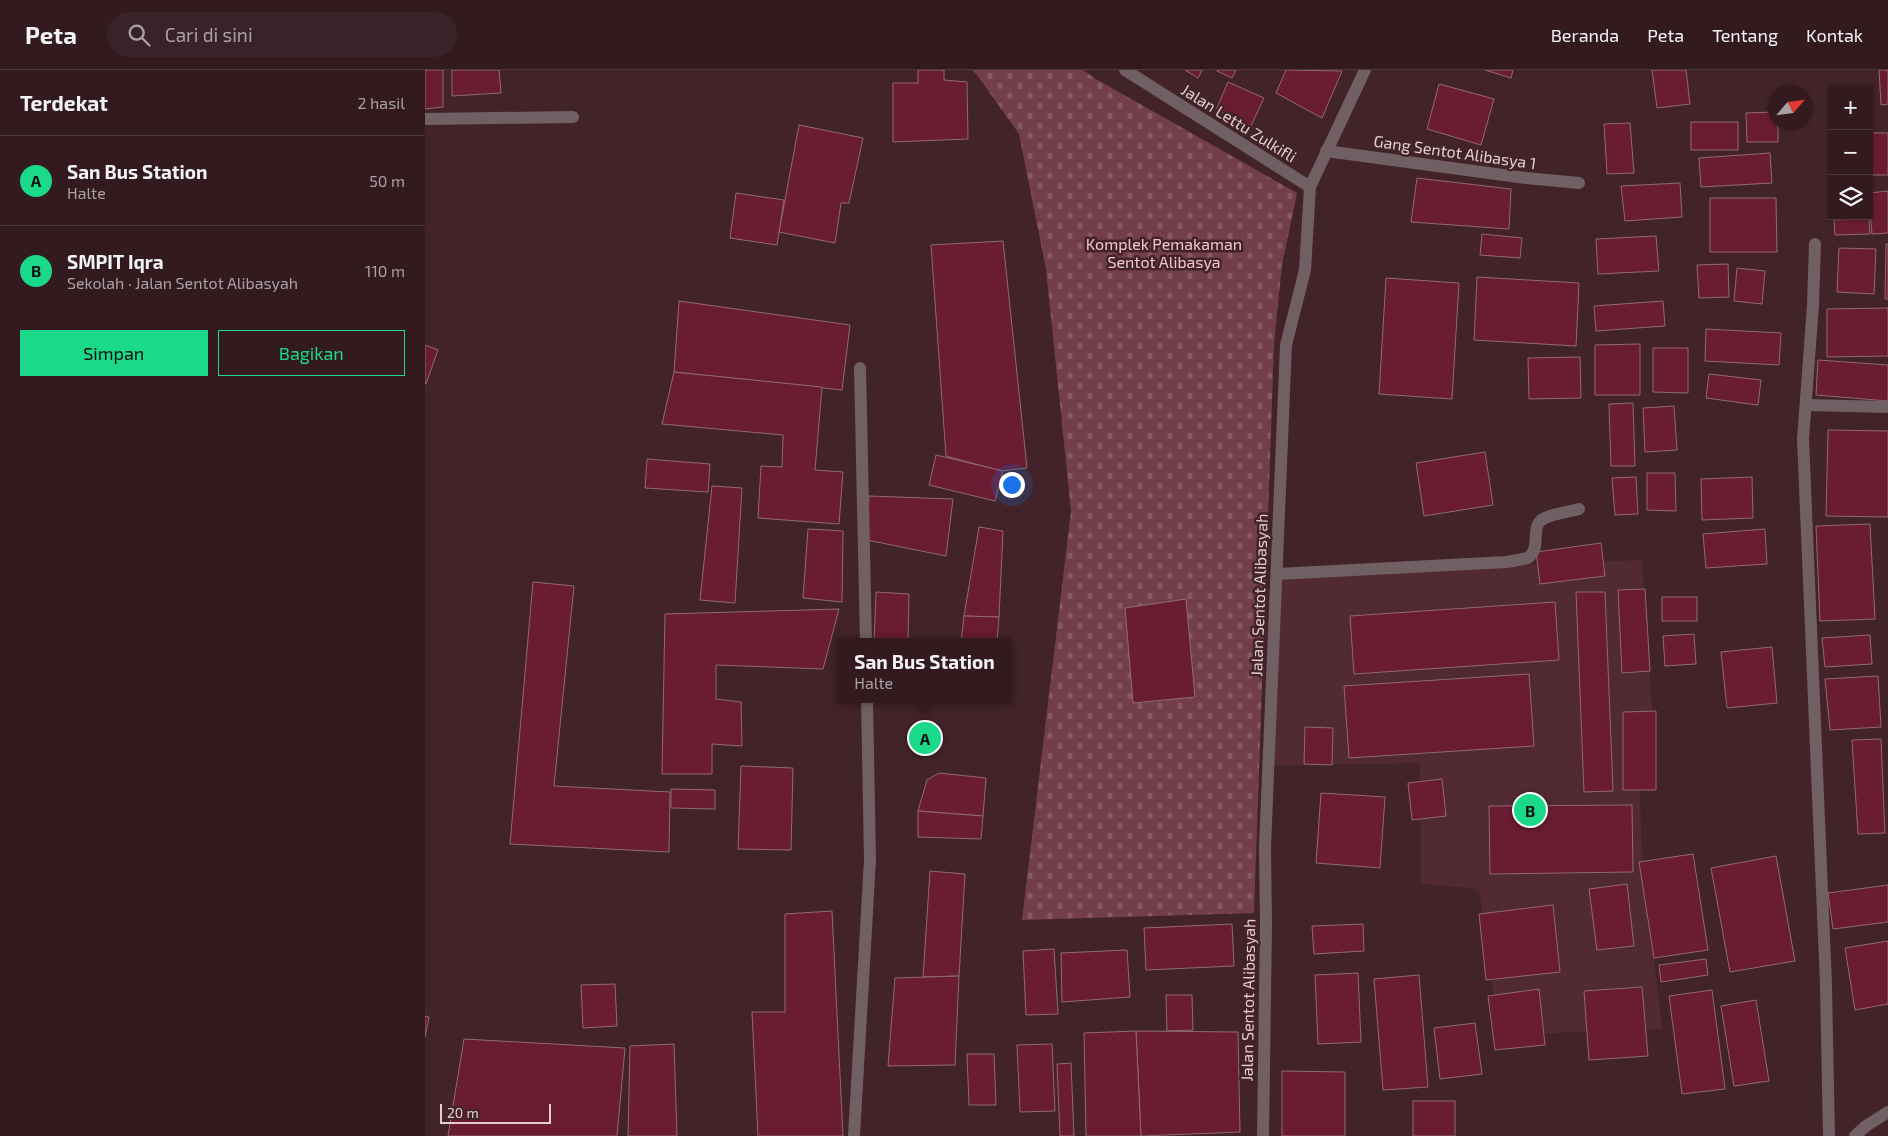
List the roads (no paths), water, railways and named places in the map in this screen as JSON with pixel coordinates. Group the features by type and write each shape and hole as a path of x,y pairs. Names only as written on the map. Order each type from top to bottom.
{"street":[{"name":"Jalan Lettu Zulkifli","path":"1125,70 1310,188"},
{"name":"Jalan Sentot Alibasyah","path":"1263,1136 1266,925 1265,847 1286,345 1305,270 1310,188 1326,151 1349,108 1365,70"},
{"path":"425,119 573,116"},
{"name":"Gang Sentot Alibasya 1","path":"1326,151 1526,178 1579,183"},
{"path":"1815,244 1813,305 1803,439 1826,985 1829,1136"},
{"path":"860,368 866,638"},
{"path":"1806,405 1888,407"},
{"path":"1277,574 1507,562 1528,558 1536,549 1536,530 1539,522 1545,518 1579,509"},
{"path":"854,1136 870,860 867,703"},
{"path":"1855,1136 1866,1126 1888,1112"}],"place":[{"name":"San Bus Station","path":"925,738"},
{"name":"SMPIT Iqra","path":"1530,810"}],"park label":[{"name":"Komplek Pemakaman Sentot Alibasya","path":"1164,253"}]}
